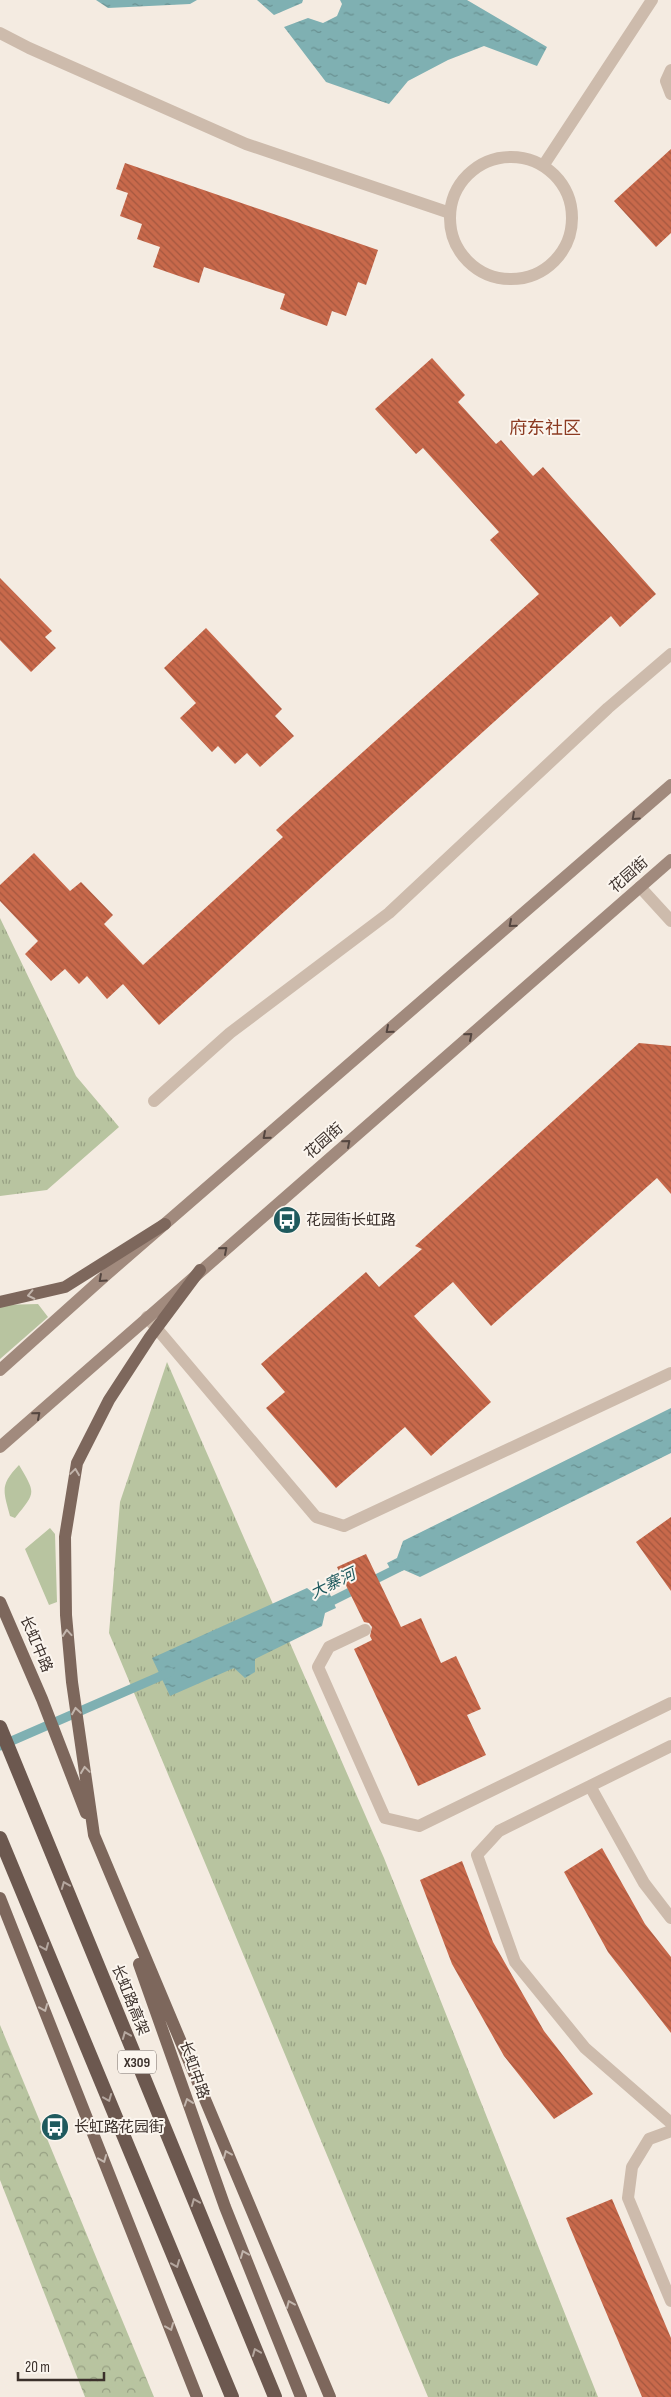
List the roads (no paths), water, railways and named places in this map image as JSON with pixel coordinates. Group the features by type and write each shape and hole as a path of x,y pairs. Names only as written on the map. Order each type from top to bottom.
{"highway":[{"name":"长虹路高架","path":"0,1726 275,2397"},
{"name":"X309","path":"0,1838 232,2397"}],"main road":[{"path":"0,1370 671,784"},
{"name":"花园街","path":"0,1447 200,1270 671,860"},
{"path":"0,1302 65,1287 165,1224"},
{"path":"200,1270 157,1328 109,1400 77,1463 65,1537 66,1615 72,1682 94,1835 330,2397"},
{"name":"长虹中路","path":"0,1602 42,1699 94,1835 225,2207 301,2397"},
{"path":"0,1898 197,2397"}],"street":[{"path":"543,166 652,0"},
{"path":"0,33 29,48 246,144 450,213"},
{"path":"671,70 666,81 671,94"},
{"path":"503,157 524,158 543,166 559,180 569,198 573,217 570,237 561,255 547,269 529,278 509,280 489,276 472,266 459,252 451,233 450,213 454,193 466,176 483,163 503,157"},
{"path":"154,1101 230,1032 389,913 608,708 671,654"},
{"path":"640,887 671,922"},
{"path":"148,1317 316,1517 344,1526 671,1373"},
{"path":"365,1630 329,1647 318,1667 385,1818 419,1826 671,1703"},
{"path":"671,1746 499,1831 477,1855 514,1962 585,2048 671,2123"},
{"path":"590,1786 644,1883 671,1918"},
{"path":"671,2131 649,2139 632,2167 628,2198 671,2301"}],"water":[{"path":"96,0 197,0 190,4 108,8"},
{"path":"257,0 303,0 302,3 274,15"},
{"path":"340,0 467,0 547,47 537,66 484,46 448,60 408,81 389,104 326,82 284,27 308,18 323,23 337,16 342,4"},
{"path":"671,1408 671,1453 420,1577 404,1570 393,1574 387,1563 397,1558 403,1541"},
{"path":"307,1588 318,1597 329,1592 336,1608 325,1613 322,1626 255,1659 255,1672 245,1678 234,1668 170,1696 152,1658"}],"waterway":[{"name":"大寨河","path":"322,1606 402,1566"},
{"name":"大寨河","path":"0,1746 170,1672"}],"place":[{"name":"花园街长虹路","path":"287,1220"},
{"name":"长虹路花园街","path":"55,2127"}],"district":[{"name":"府东社区","path":"545,428"}]}
